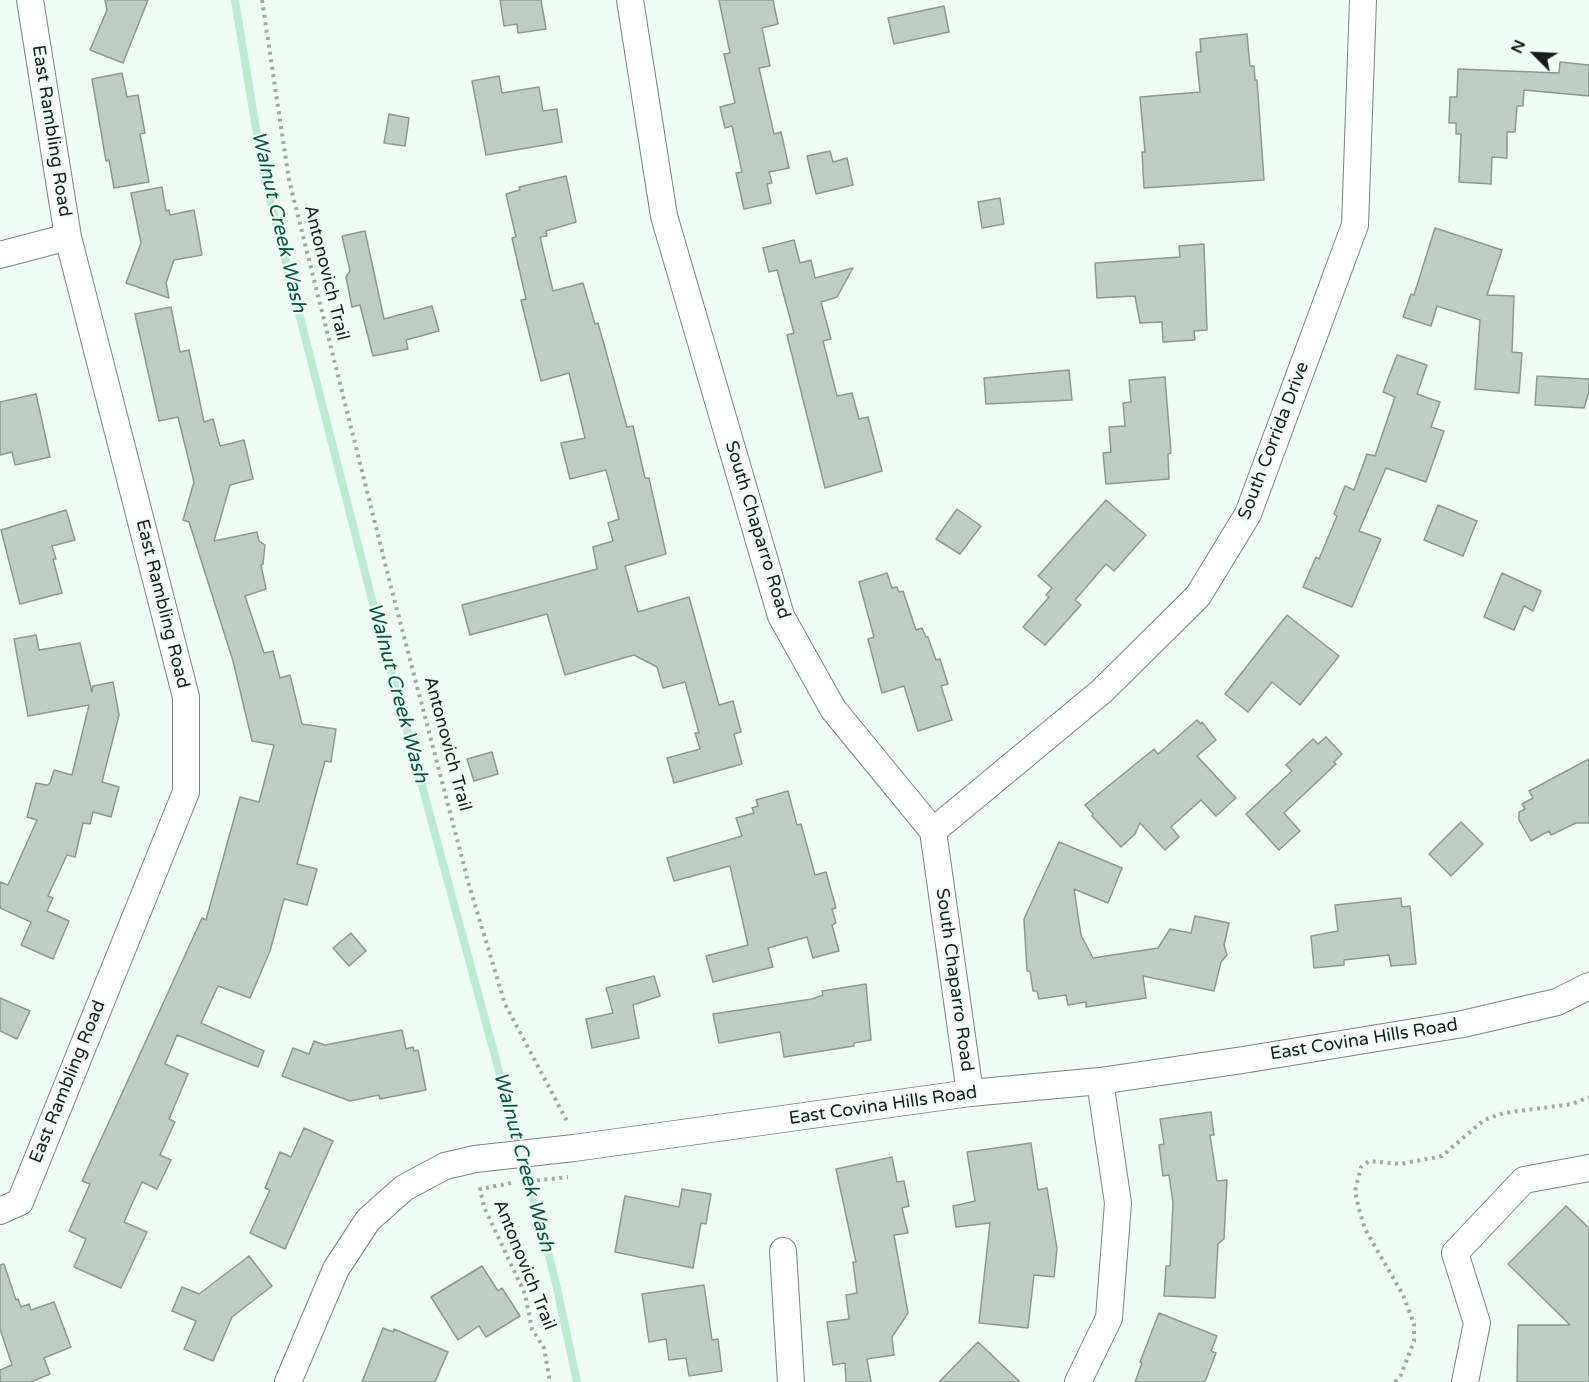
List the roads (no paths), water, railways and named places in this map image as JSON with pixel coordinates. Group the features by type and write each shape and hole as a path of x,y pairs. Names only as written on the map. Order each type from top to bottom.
{"street":[{"name":"East Rambling Road","path":"0,1211 20,1202 186,792 186,697 68,237 30,0"},
{"name":"South Chaparro Road","path":"630,0 664,216 781,616 833,709 933,831 970,1094"},
{"name":"South Corrida Drive","path":"933,831 1102,691 1198,596 1248,514 1355,225 1363,0"},
{"path":"0,255 68,237"},
{"name":"East Covina Hills Road","path":"288,1382 336,1269 368,1220 404,1188 446,1166 502,1156 970,1094 1100,1081 1463,1024 1557,1002 1589,986"},
{"path":"1078,1382 1109,1318 1118,1203 1100,1081"},
{"path":"1465,1382 1477,1323 1455,1253 1524,1180 1589,1168"},
{"path":"783,1251 791,1382"}],"waterway":[{"name":"Walnut Creek Wash","path":"235,0 263,172 372,600 555,1279 577,1382"}]}
